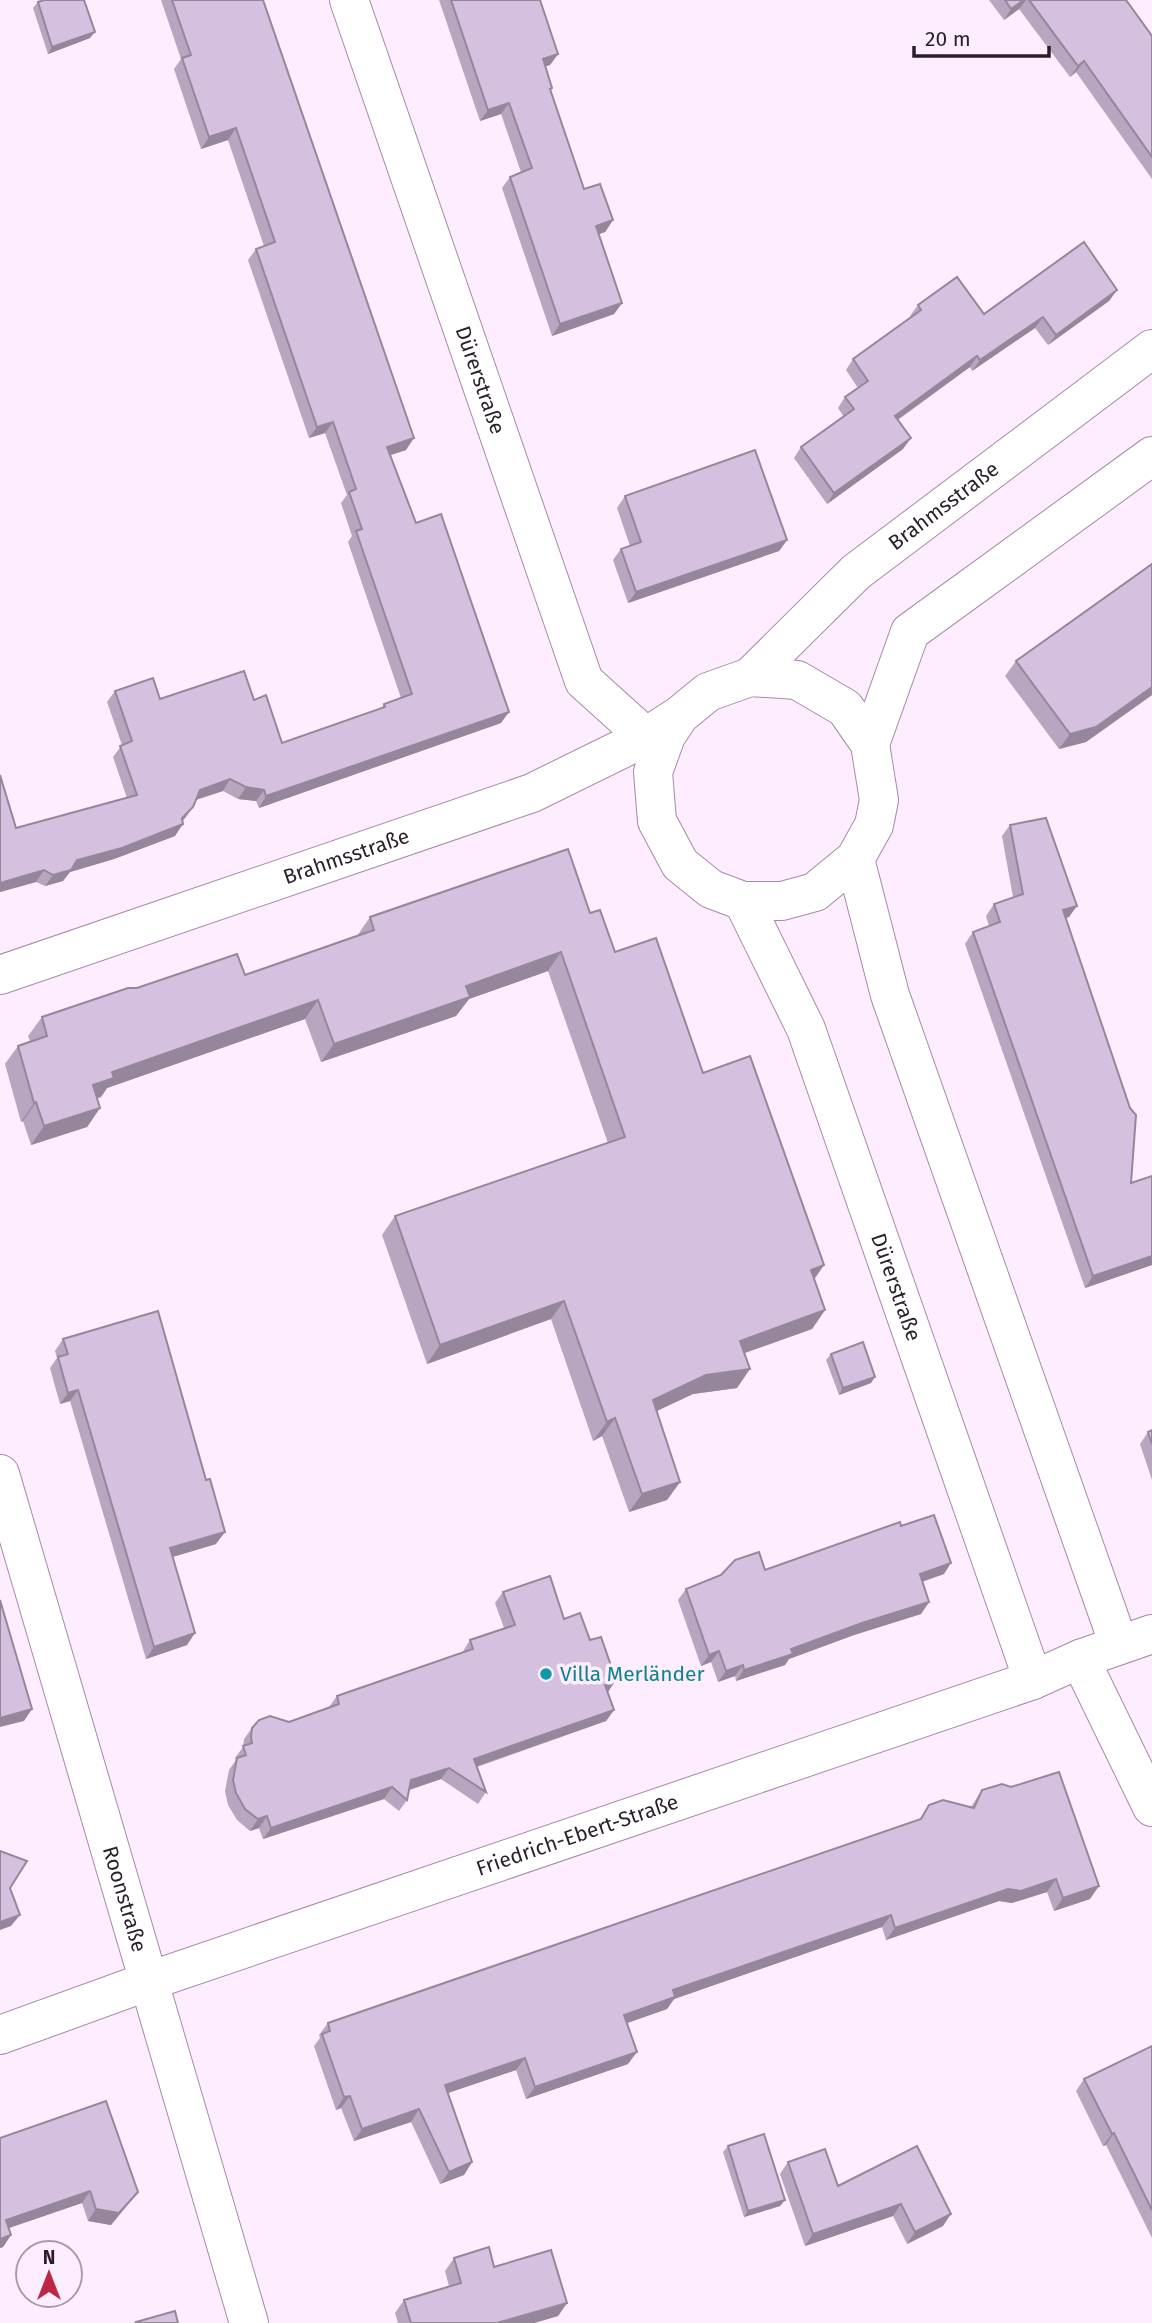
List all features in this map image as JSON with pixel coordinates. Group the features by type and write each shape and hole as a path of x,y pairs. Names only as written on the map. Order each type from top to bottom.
{"street":[{"name":"Dürerstraße","path":"349,0 584,681 646,737"},
{"name":"Brahmsstraße","path":"750,677 856,572 1152,349"},
{"path":"870,744 910,632 1152,456"},
{"path":"750,677 797,680 845,708 870,744 879,800 874,825 855,859 815,891 782,901 743,901 711,888 680,864 657,821 653,772 666,736 680,715 708,692 750,677"},
{"name":"Brahmsstraße","path":"0,975 532,793 646,737 680,715"},
{"path":"855,859 890,995 1136,1640"},
{"name":"Dürerstraße","path":"743,901 806,1029 1033,1680"},
{"name":"Roonstraße","path":"0,1474 249,2323"},
{"name":"Friedrich-Ebert-Straße","path":"0,2035 1033,1680 1080,1659 1136,1640"},
{"path":"1080,1659 1152,1807"}],"building":[{"path":"84,0 95,32 52,47 38,2"},
{"path":"172,0 263,0 414,438 387,447 416,523 441,514 509,712 266,796 264,790 246,787 230,779 200,790 193,807 182,818 183,824 122,848 77,860 71,870 53,875 44,870 0,883 0,775 16,828 137,795 120,746 132,741 115,691 153,678 160,699 244,671 254,700 266,695 282,743 385,707 384,704 412,694 356,531 362,529 349,492 356,489 333,422 317,427 256,249 275,242 236,128 209,137 182,58 191,55"},
{"path":"451,0 540,0 558,54 543,59 552,88 550,89 584,189 600,184 613,220 596,226 622,303 560,324 510,177 532,168 509,103 488,110"},
{"path":"1005,0 1024,0 1011,9"},
{"path":"1029,0 1126,0 1152,36 1152,157 1084,61 1078,66"},
{"path":"1084,242 1117,290 1056,335 1043,317 980,360 977,356 895,416 911,438 834,493 801,447 854,409 845,397 868,381 853,359 921,310 918,305 957,277 984,314"},
{"path":"755,450 787,540 636,592 621,549 641,542 625,496"},
{"path":"1152,564 1152,687 1096,727 1070,734 1016,661"},
{"path":"1046,818 1077,906 1063,910 1130,1108 1136,1115 1131,1183 1152,1176 1152,1256 1093,1276 973,932 1000,922 994,904 1023,894 1010,825"},
{"path":"568,849 590,913 600,910 615,952 656,938 703,1073 750,1056 824,1265 811,1270 825,1310 740,1341 750,1369 706,1375 653,1400 680,1482 642,1494 615,1418 607,1422 564,1301 440,1345 395,1216 625,1137 561,952 466,986 470,997 334,1044 318,1000 112,1072 114,1078 93,1085 100,1108 44,1126 36,1102 34,1103 18,1046 47,1036 42,1017 237,954 245,975 374,930 370,917"},
{"path":"158,1311 206,1480 210,1479 225,1532 170,1548 195,1633 154,1647 78,1390 68,1393 58,1357 68,1354 63,1339"},
{"path":"863,1342 875,1377 843,1388 831,1354"},
{"path":"934,1515 951,1563 920,1574 929,1602 791,1649 793,1654 744,1670 743,1665 726,1671 719,1651 709,1655 686,1589 721,1575 735,1560 759,1552 765,1570 900,1522 901,1526"},
{"path":"550,1576 564,1619 580,1613 590,1640 601,1637 616,1680 605,1685 614,1710 474,1759 486,1792 449,1768 411,1780 407,1800 392,1787 271,1828 267,1816 258,1819 245,1809 236,1793 233,1780 237,1758 246,1755 243,1746 252,1743 252,1728 259,1720 270,1716 289,1722 339,1704 337,1696 473,1649 470,1640 515,1625 503,1592"},
{"path":"0,1600 32,1709 0,1718"},
{"path":"1059,1772 1099,1886 1063,1898 1056,1879 1021,1891 1008,1889 895,1928 891,1915 673,1990 675,1997 624,2015 637,2052 535,2087 525,2058 445,2085 472,2162 449,2172 419,2109 362,2129 350,2096 344,2097 322,2034 330,2031 328,2023 921,1819 929,1805 943,1800 974,1808 982,1790 1002,1784 1011,1787"},
{"path":"0,1851 27,1861 10,1888 20,1915 0,1922"},
{"path":"1152,2046 1152,2210 1084,2079"},
{"path":"106,2101 138,2192 119,2213 96,2209 90,2191 6,2220 11,2235 0,2239 0,2138"},
{"path":"764,2134 785,2200 748,2211 728,2146"},
{"path":"917,2146 951,2214 915,2232 901,2204 813,2234 788,2162 825,2149 838,2186"},
{"path":"489,2247 494,2267 551,2250 567,2303 497,2323 411,2323 404,2300 461,2283 454,2258"},
{"path":"175,2311 178,2323 136,2322"}],"place":[{"name":"Villa Merländer","path":"546,1674"}]}
